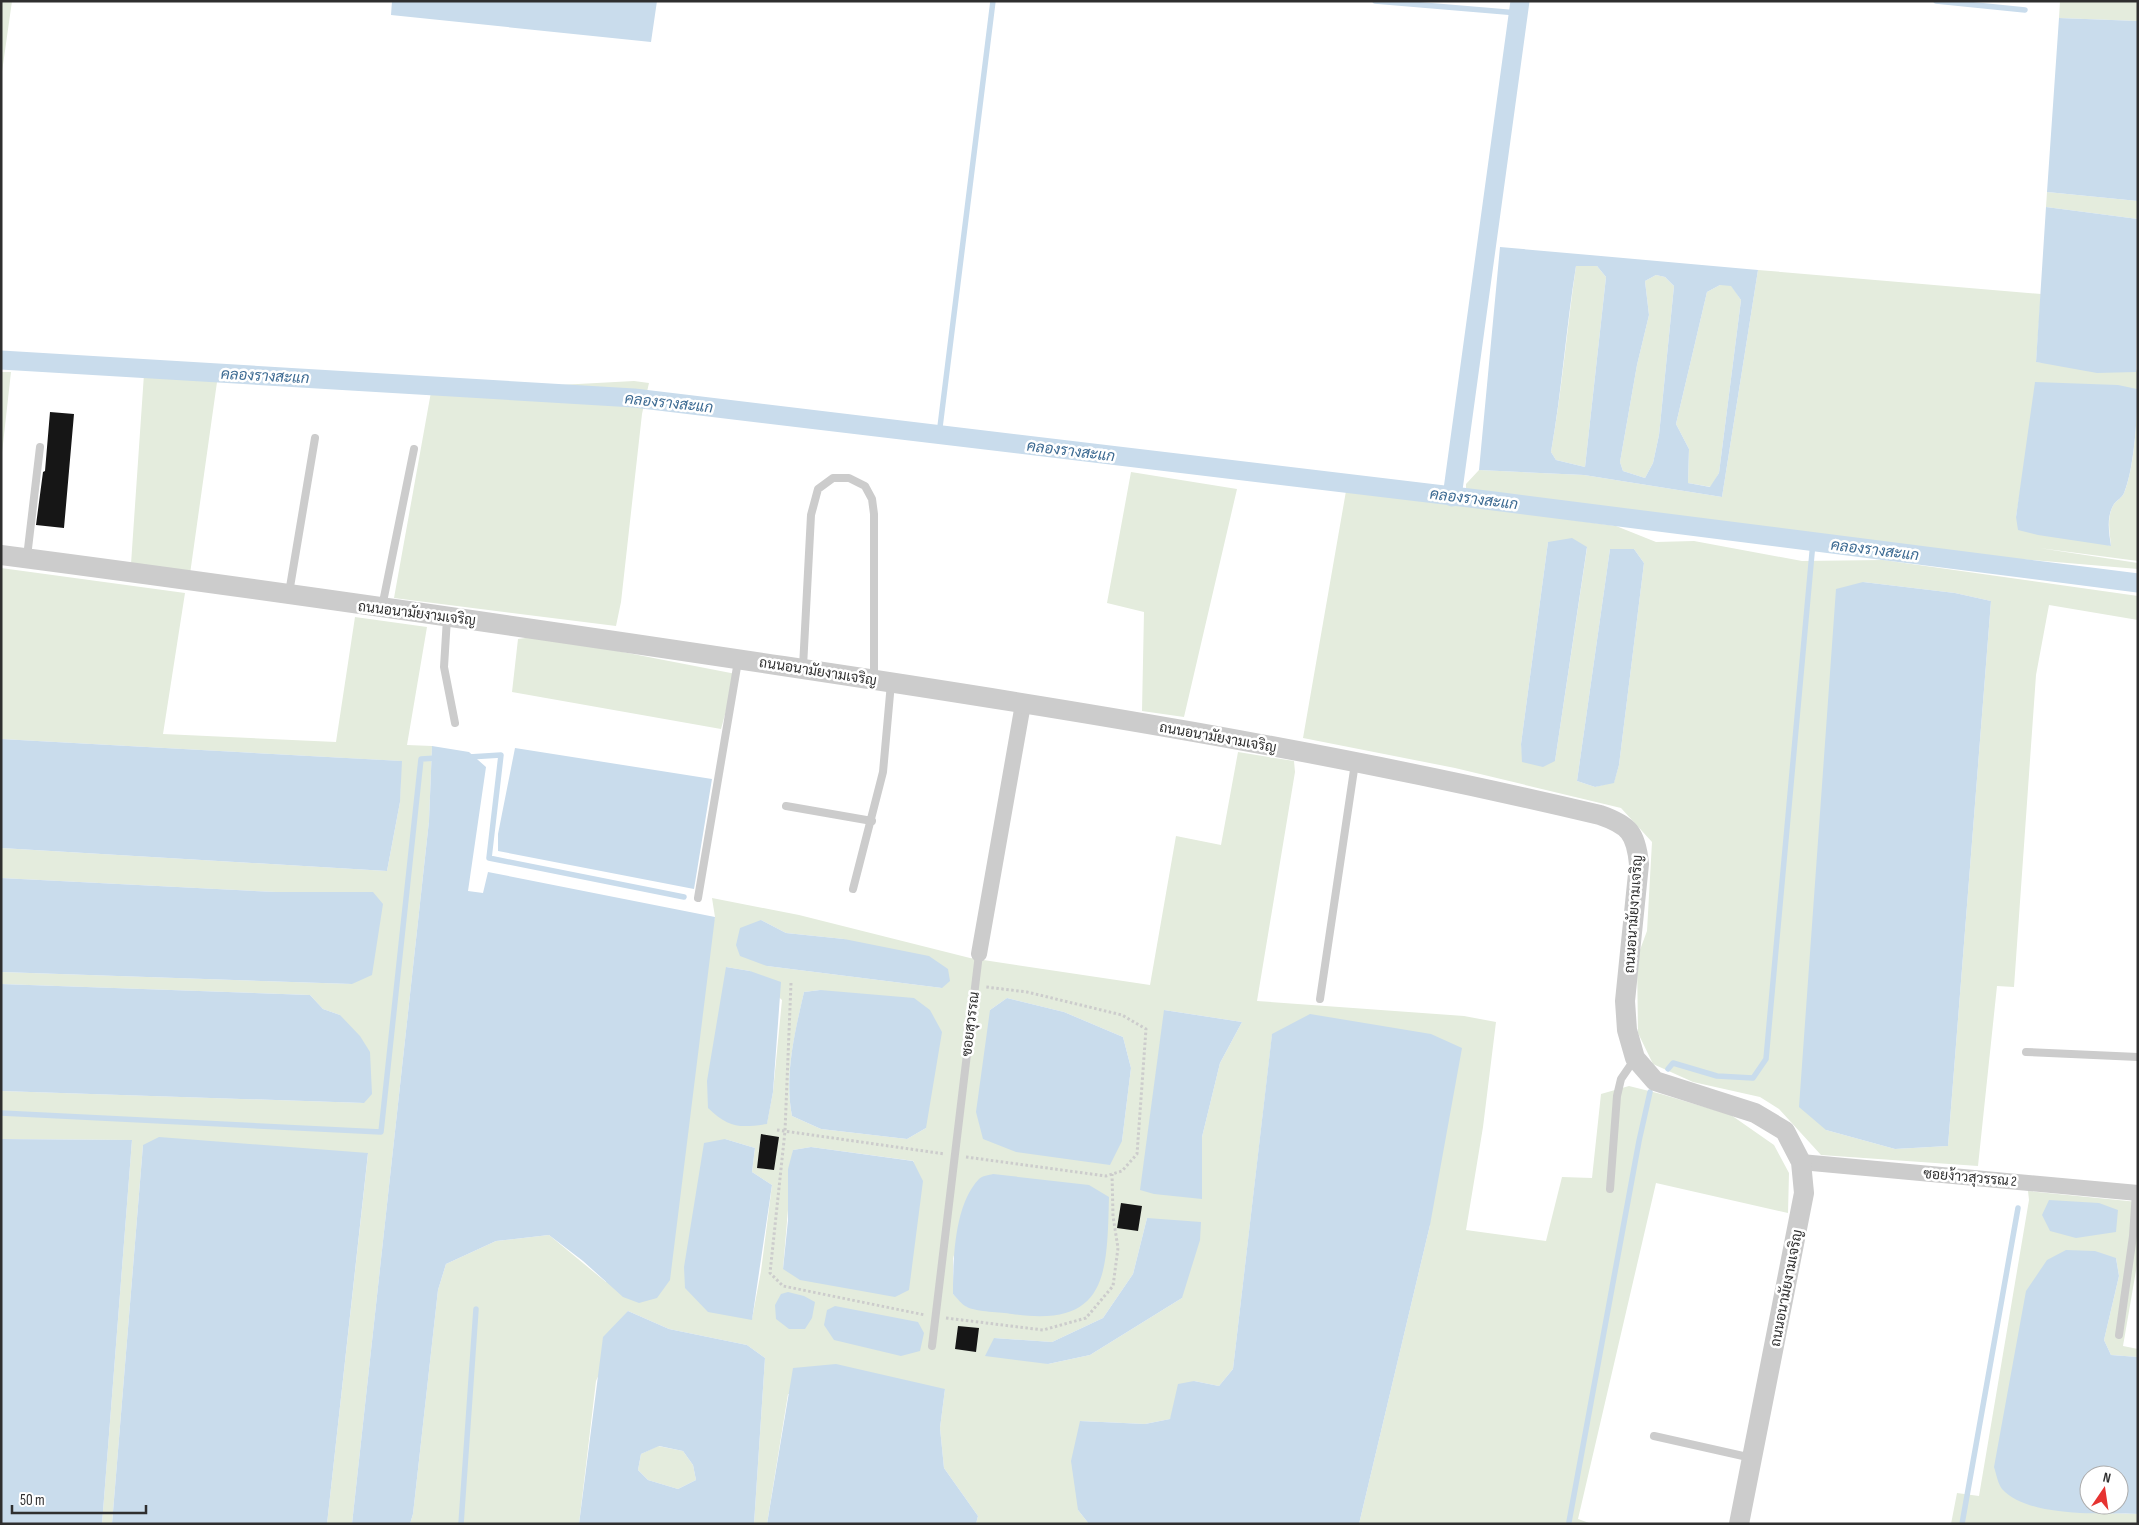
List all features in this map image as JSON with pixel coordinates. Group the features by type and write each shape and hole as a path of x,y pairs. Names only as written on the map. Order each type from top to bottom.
{"street":[{"name":"ถนนอนามัยงามเจริญ","path":"1,555 738,659 1023,704 1355,762 1458,782 1600,815 1620,822 1630,831 1637,844 1640,864 1625,1001 1627,1030 1635,1058 1655,1082 1755,1112 1786,1131 1801,1162 1804,1193 1739,1524"},
{"name":"ซอยสุวรรณ","path":"979,954 1023,704"},
{"name":"ซอยง้าวสุวรรณ 2","path":"1801,1162 2137,1193"}],"lane":[{"path":"288,596 315,438"},
{"path":"27,558 40,447"},
{"path":"381,609 414,449"},
{"path":"803,669 811,515 818,489 833,478 849,478 865,486 872,499 874,514 882,681 883,772 872,821 853,889"},
{"path":"447,617 444,667 455,723"},
{"path":"698,898 738,659"},
{"path":"1320,998 1355,762"},
{"path":"786,806 872,821"},
{"name":"ซอยสุวรรณ","path":"932,1346 979,954"},
{"path":"2026,1052 2138,1057"},
{"path":"1610,1189 1617,1096 1621,1079 1635,1058"},
{"path":"2119,1335 2137,1193"},
{"path":"1654,1436 1753,1458"}],"path":[{"path":"791,983 785,1131 770,1273 782,1286 935,1317 1043,1330 1086,1318 1114,1286 1118,1248 1113,1216 1112,1174"},
{"path":"777,1130 1106,1176 1122,1170 1137,1154 1146,1029 1122,1015 1027,992 975,986"}],"green space":[{"path":"1,1 12,1 1,79"},
{"path":"2060,1 2138,1 2138,21 2059,18"},
{"path":"2047,192 2138,201 2138,219 2046,207"},
{"path":"1576,266 1597,266 1606,277 1585,467 1556,460 1551,452"},
{"path":"1758,270 2041,294 2036,362 2136,372 2138,365 2138,561 2039,548 2138,563 2138,569 1927,551 1471,493 1466,488 1466,484 1479,470 1584,475 1722,497","holes":["2137,389 2135,442 2130,471 2124,493 2114,504 2110,514 2111,546 2016,517 2022,480"]},
{"path":"1656,275 1665,277 1674,286 1659,435 1653,463 1645,478 1623,471 1620,462 1637,365 1649,315 1645,281"},
{"path":"1720,285 1731,285 1741,300 1719,473 1711,487 1688,483 1689,449 1676,424 1707,292"},
{"path":"1,372 11,372 1,462"},
{"path":"144,374 218,375 190,574 131,564"},
{"path":"634,381 649,383 642,414 621,602 616,626 394,598 431,392"},
{"path":"1131,472 1237,489 1184,717 1142,711 1144,612 1107,603"},
{"path":"1346,491 1494,501 1493,509 1616,526 1656,542 1694,541 1802,561 1883,560 2138,596 2138,620 2049,605 2036,675 2014,987 1997,986 1978,1166 1821,1155 1779,1109 1760,1097 1693,1082 1653,1064 1638,1033 1637,958 1647,931 1652,842 1621,808 1455,768 1303,738","holes":["1548,542 1587,548 1555,761 1523,762 1521,744","1610,549 1634,549 1644,563 1619,765 1614,782 1595,787 1577,781","1863,582 1955,593 1991,601 1948,1146 1895,1149 1826,1130"]},
{"path":"1,568 185,593 163,734 336,742 355,617 427,627 407,745 432,746 429,821 352,1524 327,1524 368,1154 143,1145 112,1524 102,1524 132,1140 1,1139 1,1091 364,1103 340,1015 323,1009 310,995 1,984 1,972 352,984 373,892 276,892 1,878 1,848 387,871 400,802 401,761 1,739"},
{"path":"540,636 736,674 721,729 512,692 518,639"},
{"path":"1238,752 1294,761 1295,772 1257,1001 1464,1016 1496,1022 1483,1127 1466,1230 1546,1241 1562,1177 1592,1178 1601,1094 1629,1086 1731,1115 1774,1145 1789,1173 1788,1213 1656,1183 1578,1519 1592,1524 1359,1524 1430,1225 1272,1035 1233,1369 1219,1386 1194,1381 1170,1419 1145,1424 1080,1421 1078,1510 1089,1524 976,1524 978,1516 944,1468 940,1428 945,1389 788,1394 767,1524 754,1524 765,1358 747,1345 669,1329 628,1311 596,1381 579,1524 410,1524 413,1514 438,1290 446,1264 496,1241 549,1235 606,1282 715,917 712,898 799,915 970,958 1150,985 1176,836 1221,845","holes":["761,920 786,933 844,939 942,988 767,966","726,967 750,971 782,1000 773,1092 767,1123","820,990 926,1128 907,1139 821,1129 792,1116 789,1085 794,1038 804,992","1007,998 1064,1012 1123,1037 1131,1068 1122,1141 990,1010","1164,1010 1242,1022 1220,1063 1202,1137 1201,1199","725,1139 755,1148 752,1172 772,1185 761,1271 752,1319","811,1147 914,1161 783,1269 793,1150","1147,1218 1182,1298 1090,1355 1048,1364 994,1338 1052,1342 1103,1318 1133,1274","953,1255 967,1307 953,1294"]},
{"path":"2028,1191 2138,1202 2138,1259 2123,1346 2138,1349 2138,1357 2111,1355 2104,1340 2119,1276 2116,1258 2072,1512 2079,1512 2079,1515 2138,1514 2138,1524 1951,1524 1957,1493 1979,1496 2029,1200"},
{"path":"658,1446 683,1451 693,1465 696,1480 678,1489 648,1480 638,1470 641,1454"}],"water":[{"path":"392,1 657,1 651,42 391,15"},
{"path":"2059,18 2138,21 2138,201 2047,192"},
{"path":"2046,207 2138,219 2136,372 2097,373 2036,362"},
{"path":"1500,247 1758,270 1722,497 1584,475 1479,470","holes":["1576,266 1597,266 1606,277 1585,467 1556,460 1551,452","1656,275 1665,277 1674,286 1659,435 1653,463 1645,478 1623,471 1620,462 1637,365 1649,315 1645,281","1720,285 1731,286 1741,300 1719,473 1710,487 1688,483 1689,449 1676,424 1707,292"]},
{"path":"2035,382 2118,385 2137,389 2133,457 2124,493 2111,509 2109,525 2111,546 2038,535 2018,530 2016,517"},
{"path":"1572,538 1587,547 1555,761 1543,767 1522,762 1521,744 1548,542"},
{"path":"1610,549 1634,549 1644,563 1619,765 1614,783 1595,787 1577,781"},
{"path":"1863,582 1955,593 1991,601 1948,1146 1895,1149 1826,1130 1799,1107 1836,589"},
{"path":"1,739 402,761 400,802 387,871 1,848"},
{"path":"432,746 469,752 486,767 468,891 483,893 488,872 715,917 670,1280 657,1298 639,1303 623,1297 583,1261 549,1235 496,1241 446,1264 438,1290 413,1514 410,1524 352,1524 429,821"},
{"path":"515,748 712,779 694,889 498,851 498,834"},
{"path":"1,878 276,892 373,892 383,904 372,975 352,984 1,972"},
{"path":"761,920 786,933 844,939 929,956 948,969 950,981 942,988 767,966 740,956 736,945 740,928"},
{"path":"726,967 750,971 781,982 773,1092 767,1124 735,1125 722,1120 708,1108 707,1081"},
{"path":"1,984 310,995 323,1009 340,1015 360,1036 370,1052 372,1094 364,1103 1,1091"},
{"path":"820,990 914,998 930,1010 942,1032 926,1128 907,1139 821,1129 792,1116 789,1085 790,1069 794,1038 804,992"},
{"path":"1007,998 1064,1012 1123,1037 1131,1068 1122,1141 1110,1165 1016,1152 983,1139 976,1112 990,1010"},
{"path":"1164,1010 1242,1022 1220,1063 1202,1137 1202,1199 1154,1194 1140,1190"},
{"path":"1310,1014 1431,1034 1462,1048 1430,1225 1359,1524 1089,1524 1078,1510 1071,1461 1080,1421 1145,1424 1170,1419 1178,1384 1194,1381 1219,1386 1233,1369 1272,1034"},
{"path":"159,1137 368,1153 327,1524 112,1524 143,1145"},
{"path":"1,1139 132,1140 102,1524 1,1524"},
{"path":"725,1139 755,1148 752,1172 772,1185 752,1320 708,1312 685,1288 684,1267 704,1143"},
{"path":"811,1147 913,1161 923,1181 909,1290 895,1297 800,1280 783,1269 788,1220 788,1169 793,1150"},
{"path":"993,1174 1089,1185 1109,1197 1103,1272 1096,1290 1084,1303 1067,1312 1044,1316 1012,1314 971,1309 963,1305 953,1294 955,1250 964,1203 979,1179"},
{"path":"2049,1200 2099,1203 2118,1210 2116,1232 2076,1238 2050,1231 2042,1215"},
{"path":"1147,1218 1201,1222 1200,1240 1182,1298 1090,1355 1048,1364 985,1356 994,1338 1052,1342 1103,1318 1133,1274"},
{"path":"2066,1250 2095,1251 2116,1258 2119,1276 2104,1340 2111,1355 2138,1357 2138,1514 2129,1514 2129,1465 2079,1465 2079,1513 2029,1505 2014,1498 2002,1489 1994,1467 2026,1291 2047,1260"},
{"path":"788,1292 804,1296 815,1302 812,1318 805,1329 789,1329 776,1319 775,1305 781,1294"},
{"path":"835,1306 918,1322 924,1333 920,1351 901,1356 834,1340 824,1325 827,1310"},
{"path":"628,1311 669,1329 747,1345 765,1358 754,1524 579,1524 603,1337","holes":["659,1446 683,1451 693,1465 696,1480 678,1489 648,1480 638,1470 641,1454"]},
{"path":"836,1364 945,1389 940,1428 944,1468 978,1516 976,1524 767,1524 793,1368"}],"building":[{"path":"50,412 74,414 64,528 36,525 43,472 45,471"},
{"path":"761,1134 779,1137 774,1170 757,1168"},
{"path":"1121,1203 1142,1206 1138,1231 1117,1228"},
{"path":"958,1326 979,1328 976,1352 955,1349"}],"waterway":[{"path":"939,435 993,1"},
{"path":"1375,1 1518,13"},
{"path":"1452,497 1520,1"},
{"path":"1936,1 2025,10"},
{"name":"คลองรางสะแก","path":"1,360 634,398 1494,501 2138,583"},
{"path":"1668,1069 1673,1063 1717,1076 1753,1078 1766,1059 1813,542"},
{"path":"469,757 501,755 489,858 684,897"},
{"path":"1,1113 381,1132 421,759 437,758"},
{"path":"1569,1522 1639,1141 1650,1092"},
{"path":"1962,1524 2018,1208"},
{"path":"461,1524 476,1309"}]}
